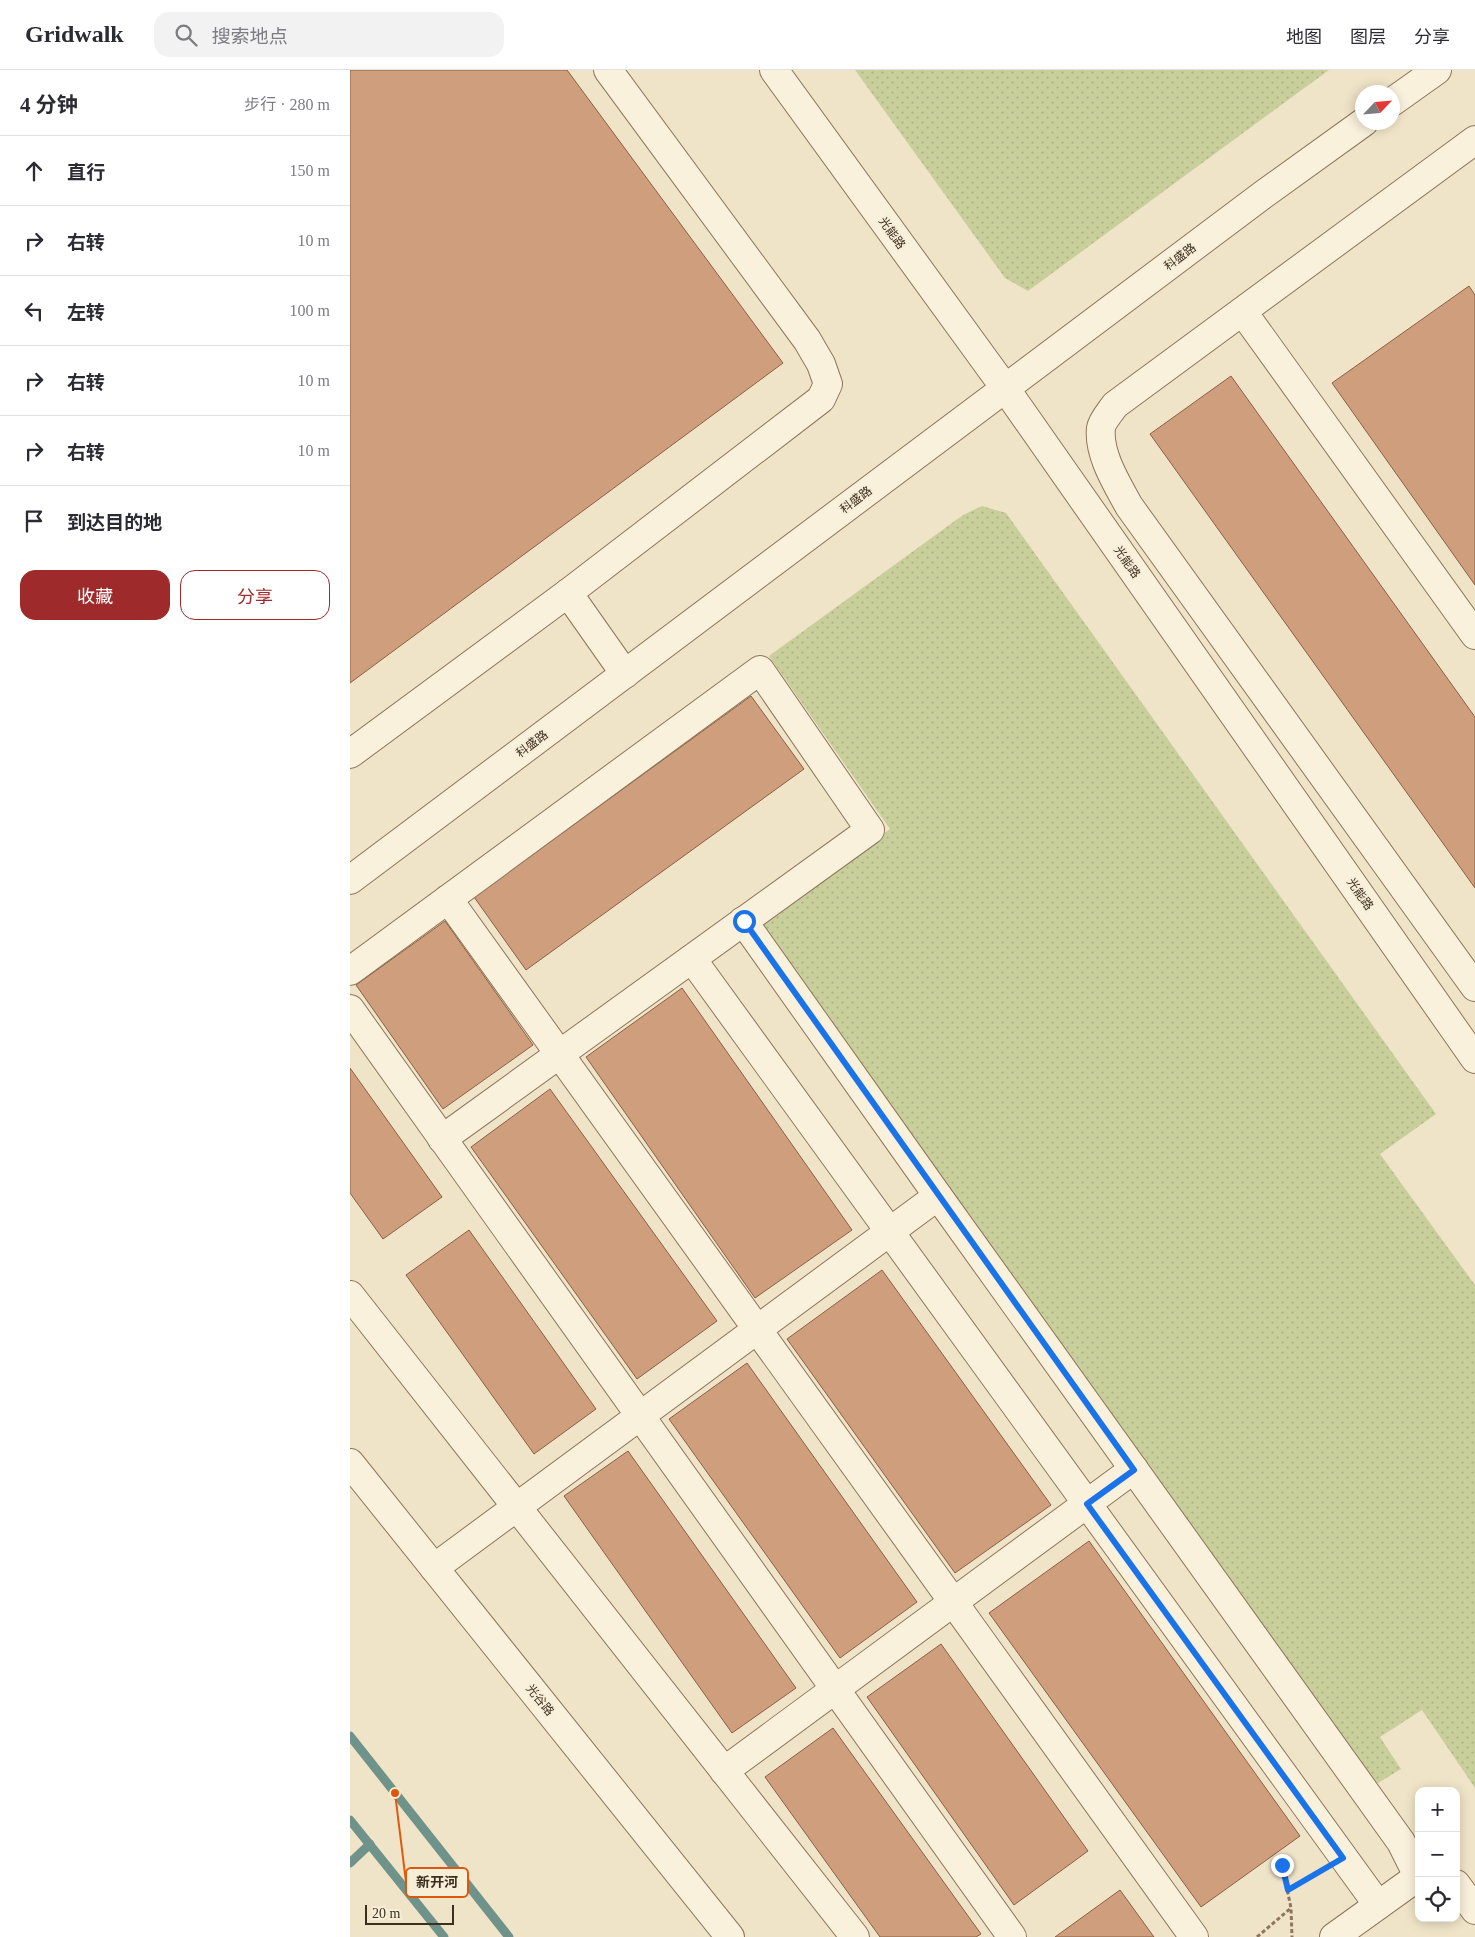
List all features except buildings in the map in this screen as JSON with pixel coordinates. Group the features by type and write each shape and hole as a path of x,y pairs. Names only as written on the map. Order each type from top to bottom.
{"street":[{"path":"350,754 568,593 821,399 828,384 821,364 807,340 608,70"},
{"name":"光能路","path":"774,70 1006,388 1475,1059"},
{"path":"1400,96 1437,70"},
{"name":"科盛路","path":"350,880 1256,200 1355,128"},
{"path":"1475,140 1115,405 1101,427 1104,451 1112,476 1129,506 1475,987"},
{"path":"1243,312 1475,635"},
{"path":"568,593 625,674"},
{"path":"350,971 760,670 870,830 442,1139"},
{"path":"448,899 1194,1937"},
{"path":"744,921 938,1196 1401,1842 1415,1870"},
{"path":"692,959 1378,1905"},
{"path":"350,1009 1012,1937"},
{"path":"434,1568 938,1196"},
{"path":"350,1295 855,1937"},
{"name":"光谷路","path":"350,1463 730,1937"},
{"path":"724,1771 953,1601 1134,1470"},
{"path":"1348,1933 1378,1905 1417,1877"},
{"path":"1460,1889 1475,1910"}],"path":[{"path":"1288,1890 1343,1858"},
{"path":"1282,1865 1291,1908 1292,1937"},
{"path":"1257,1937 1291,1908"}],"green space":[{"path":"855,70 1329,70 1028,291 1005,278"},
{"path":"982,506 1006,513 1436,1114 1380,1154 1475,1285 1475,1788 1422,1710 1380,1737 1401,1769 1375,1785 760,924 890,829 769,656 963,515"}],"waterway":[{"path":"350,1736 509,1937"},
{"path":"350,1820 444,1937"},
{"path":"350,1863 370,1844"}],"place":[{"name":"新开河","path":"395,1793"}],"route":[{"path":"744,921 1134,1470 1087,1504 1343,1858 1288,1890 1282,1865"}]}
